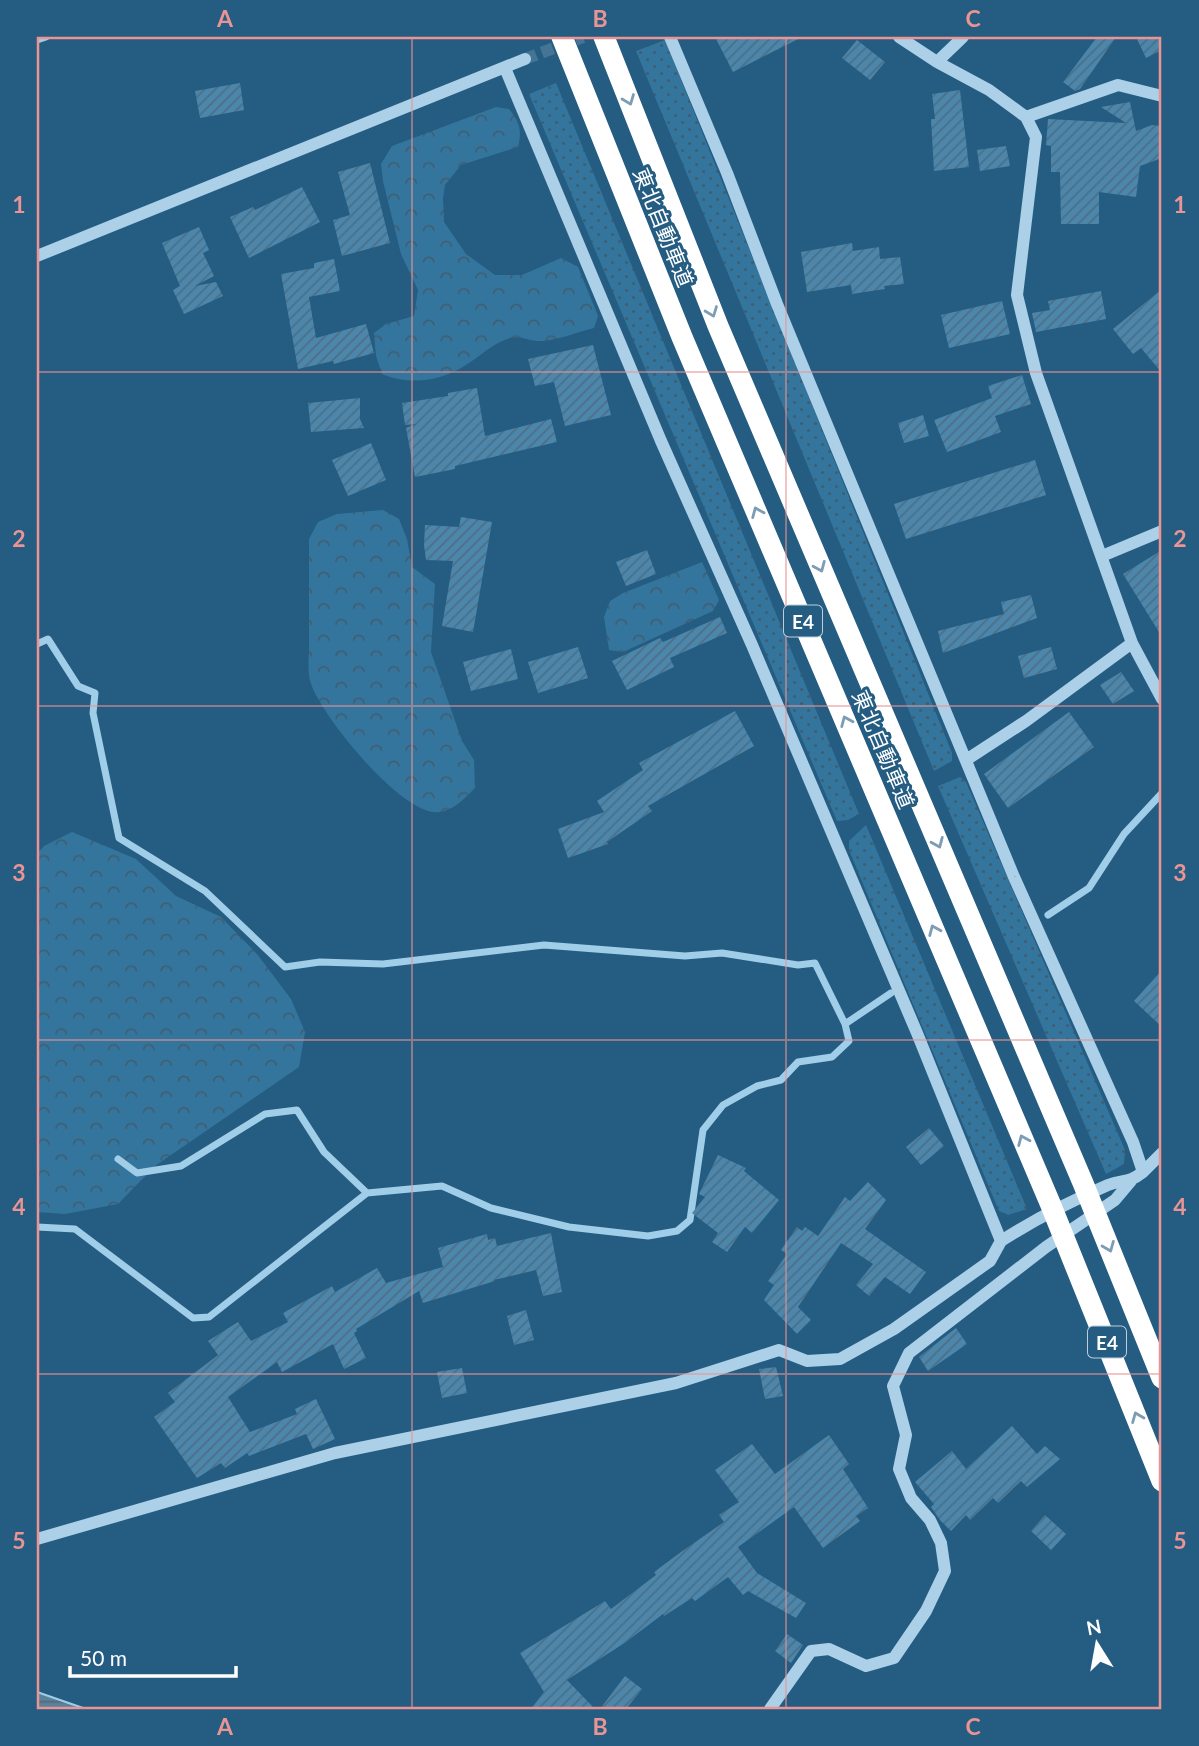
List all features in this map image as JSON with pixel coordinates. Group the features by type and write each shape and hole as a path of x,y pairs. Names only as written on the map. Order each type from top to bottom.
{"highway":[{"name":"東北自動車道","path":"562,37 682,337 1050,1203 1162,1481"},
{"name":"東北自動車道","path":"604,37 718,326 1083,1183 1162,1378"}],"street":[{"path":"670,37 965,760 1014,877 1133,1142 1143,1172"},
{"path":"899,37 937,62 989,90 1026,117 1036,137 1017,295 1036,373 1132,643 1162,699"},
{"path":"937,62 963,37"},
{"path":"37,256 525,59"},
{"path":"505,68 911,1021 1001,1241"},
{"path":"1026,117 1118,85 1162,96"},
{"path":"1102,555 1162,531"},
{"path":"965,760 1026,721 1132,643"},
{"path":"770,1709 811,1651 829,1648 866,1666 894,1658 926,1611 945,1571 941,1543 930,1520 911,1498 899,1469 906,1435 893,1386 909,1353 1046,1247 1115,1200 1131,1181 1162,1153"},
{"path":"37,1539 335,1453 676,1383 779,1350 807,1361 840,1359 894,1329 990,1261 1001,1241 1033,1219 1112,1184 1131,1181"}],"green space":[{"path":"665,40 952,753 952,761 934,771 636,51"},
{"path":"556,83 859,814 848,820 837,821 529,94"},
{"path":"496,107 509,109 516,118 520,131 518,147 461,165 445,185 444,222 466,254 495,275 522,275 561,258 578,267 598,316 594,328 548,340 510,338 459,369 438,378 415,381 382,374 376,356 374,333 386,324 414,316 418,290 401,254 381,164 392,146"},
{"path":"383,510 399,519 407,539 412,567 435,584 431,652 462,741 474,760 475,788 455,806 440,812 424,810 386,783 347,740 318,699 310,680 309,539 318,522 337,514"},
{"path":"702,562 719,600 713,611 623,652 609,650 604,617 610,601 623,593"},
{"path":"960,777 966,782 1125,1150 1124,1164 1106,1174 938,786"},
{"path":"866,825 1027,1209 1008,1215 999,1211 849,850 849,841"},
{"path":"72,832 136,859 176,896 221,917 257,954 291,999 305,1032 299,1067 155,1166 118,1204 65,1214 37,1212 37,854 44,846"}],"shaded area":[{"path":"37,1692 83,1708 85,1709 37,1709"}],"building":[{"path":"715,37 802,37 733,72"},
{"path":"1097,37 1116,37 1080,89 1075,91 1063,82"},
{"path":"1136,37 1162,37 1162,50 1146,58"},
{"path":"857,40 885,62 870,80 842,58"},
{"path":"240,83 244,110 200,118 195,91"},
{"path":"960,90 969,167 934,171 931,119 935,119 932,94"},
{"path":"1130,102 1136,131 1152,125 1162,126 1162,158 1140,166 1136,197 1099,192 1099,224 1061,224 1060,172 1051,172 1051,146 1046,145 1048,119 1126,123 1101,107"},
{"path":"1006,146 1010,166 980,171 977,150"},
{"path":"370,163 390,243 342,256 333,220 350,215 338,172"},
{"path":"302,187 320,222 249,258 230,217 253,207 255,210"},
{"path":"199,227 209,250 203,253 214,276 195,286 216,282 223,296 184,314 173,290 180,286 162,243"},
{"path":"852,243 853,251 879,247 880,259 900,257 904,284 852,294 851,285 807,292 801,252"},
{"path":"334,259 340,291 309,297 316,338 366,324 374,353 334,364 333,361 298,369 281,274 314,268 314,263"},
{"path":"1162,289 1162,373 1141,348 1133,354 1113,329"},
{"path":"1101,291 1106,319 1036,332 1032,313 1050,310 1048,301"},
{"path":"1002,301 1010,334 949,348 941,315"},
{"path":"593,345 611,415 565,426 554,382 535,386 528,359"},
{"path":"1022,375 1031,404 995,416 1001,432 947,452 934,420 992,398 988,386"},
{"path":"477,388 485,436 551,419 557,442 415,477 406,428 416,424 405,425 402,403 448,396 448,393"},
{"path":"360,398 360,419 364,428 311,432 308,403"},
{"path":"923,415 929,436 904,443 898,423"},
{"path":"371,443 386,480 348,496 332,460"},
{"path":"1035,460 1046,495 906,539 894,504"},
{"path":"461,517 492,522 473,632 442,626 453,561 426,560 424,545 425,525 459,527"},
{"path":"647,550 656,574 626,586 616,562"},
{"path":"1162,550 1162,637 1123,574"},
{"path":"1031,595 1037,618 943,653 938,631 1004,614 1001,602"},
{"path":"720,617 727,633 670,658 674,667 627,690 612,661 660,638 663,642"},
{"path":"578,647 588,678 538,693 528,662"},
{"path":"1051,647 1057,669 1024,678 1018,656"},
{"path":"511,649 518,679 471,691 463,662"},
{"path":"1121,672 1134,691 1113,704 1100,685"},
{"path":"735,711 754,746 648,806 652,811 607,842 608,844 568,858 558,829 604,812 597,801 643,770 639,763"},
{"path":"1069,712 1094,747 1008,808 984,774"},
{"path":"1162,970 1162,1027 1134,1001"},
{"path":"929,1128 944,1146 921,1165 906,1147"},
{"path":"718,1155 746,1168 744,1171 779,1200 752,1233 745,1227 727,1252 712,1242 718,1233 692,1213 705,1197 699,1194"},
{"path":"868,1182 886,1200 865,1229 926,1272 910,1294 885,1277 869,1296 856,1285 873,1264 841,1243 798,1307 811,1320 797,1334 764,1300 774,1285 768,1281 787,1254 781,1250 797,1227 802,1231 805,1227 818,1236 845,1197 850,1201"},
{"path":"551,1233 562,1292 543,1296 536,1270 494,1280 423,1303 419,1291 356,1329 354,1333 366,1358 344,1369 333,1344 282,1372 277,1362 228,1397 250,1432 297,1414 295,1409 316,1399 335,1439 313,1449 306,1434 249,1456 247,1453 225,1468 221,1463 197,1478 154,1417 175,1402 168,1393 218,1355 208,1341 238,1322 251,1341 288,1322 283,1313 332,1286 335,1292 377,1268 386,1283 443,1267 438,1248 487,1234 488,1240 495,1238 497,1246"},
{"path":"526,1310 534,1340 514,1345 507,1316"},
{"path":"956,1328 967,1344 928,1371 919,1357"},
{"path":"776,1367 783,1396 765,1399 759,1369"},
{"path":"462,1368 467,1393 442,1398 437,1372"},
{"path":"1012,1426 1037,1454 1045,1446 1060,1459 1027,1487 1021,1481 998,1503 993,1498 970,1520 966,1515 951,1531 940,1520 931,1507 934,1504 915,1482 952,1451 966,1469"},
{"path":"829,1435 849,1464 843,1469 868,1508 856,1516 860,1521 823,1548 794,1507 738,1547 757,1573 806,1603 796,1618 748,1591 743,1595 728,1577 695,1601 692,1598 664,1616 663,1614 626,1642 567,1680 595,1709 531,1709 544,1692 520,1653 605,1601 611,1609 656,1575 654,1572 724,1522 719,1515 739,1502 715,1470 752,1444 775,1474"},
{"path":"1045,1515 1066,1534 1051,1550 1031,1531"},
{"path":"787,1634 803,1645 791,1663 775,1651"},
{"path":"625,1676 642,1689 626,1709 600,1709"}],"waterway":[{"path":"37,40 46,37"},
{"path":"37,644 48,639 78,686 95,693 93,713 119,838 205,891 285,967 320,962 383,964 544,945 685,956 722,953 798,965 815,963 845,1024"},
{"path":"1048,915 1089,888 1124,834 1162,793"},
{"path":"118,1159 137,1173 181,1166 265,1114 297,1110 324,1152 367,1193 442,1186 491,1208 569,1227 648,1236 677,1231 690,1220 703,1130 723,1105 757,1086 781,1080 798,1062 832,1057 849,1041 845,1024 891,993"},
{"path":"37,1227 75,1229 193,1318 209,1317 367,1193"}],"tunnel":[{"path":"525,59 583,37"}]}
